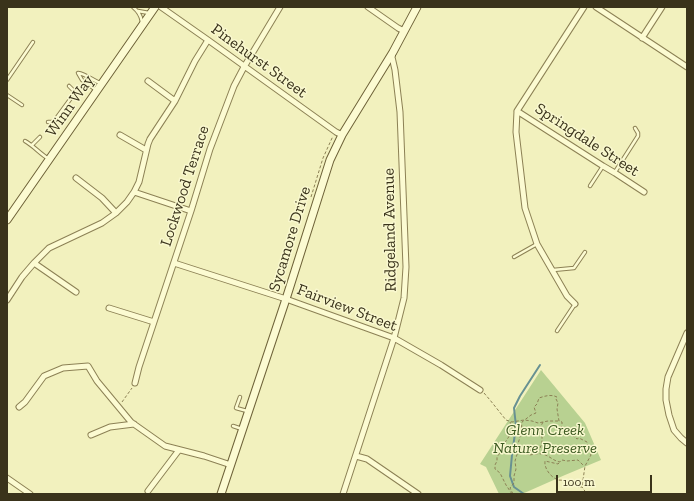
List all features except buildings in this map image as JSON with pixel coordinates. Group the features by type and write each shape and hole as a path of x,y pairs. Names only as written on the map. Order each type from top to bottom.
{"street":[{"name":"Winn Way","path":"7,220 155,7"},
{"name":"Pinehurst Street","path":"161,7 342,135"},
{"name":"Lockwood Terrace","path":"135,383 210,148 234,86 280,7"},
{"path":"368,7 404,31"},
{"name":"Sycamore Drive","path":"221,494 286,299 330,160 342,135 393,52 417,7"},
{"path":"575,304 567,296 536,244 525,208 516,132 517,111 584,7"},
{"path":"596,7 687,67"},
{"path":"642,38 662,7"},
{"path":"7,300 22,277 50,248 102,223 116,213 127,202 139,182 150,139 176,101 194,61 208,40"},
{"name":"Ridgeland Avenue","path":"343,494 394,338 404,298 406,267 400,112 392,57 393,52"},
{"path":"148,81 176,101"},
{"name":"Springdale Street","path":"517,111 644,192"},
{"path":"120,135 146,150"},
{"path":"76,178 102,198 116,213"},
{"path":"134,192 191,211"},
{"name":"Fairview Street","path":"174,263 286,299 394,338 441,365 480,390"},
{"path":"34,264 76,292"},
{"path":"109,308 154,322"},
{"path":"687,333 668,377 666,389 666,400 674,430 687,443"},
{"path":"19,408 44,376 62,368 88,366 97,381 131,422 165,446 204,456 230,465"},
{"path":"91,435 110,427 134,424"},
{"path":"148,491 179,450"},
{"path":"356,456 367,459 418,494"},
{"path":"7,478 30,494"}],"lane":[{"path":"133,7 141,16 143,24"},
{"path":"137,10 150,13"},
{"path":"7,80 33,42"},
{"path":"97,91 82,80 78,73 83,73 94,81 102,84"},
{"path":"48,122 56,120 74,94 74,90 69,86"},
{"path":"7,95 22,105"},
{"path":"615,173 638,136 635,128"},
{"path":"32,145 40,137"},
{"path":"25,141 32,145 41,154 50,159"},
{"path":"590,186 603,166"},
{"path":"514,257 536,244"},
{"path":"552,270 574,268 585,252"},
{"path":"557,331 575,304"},
{"path":"240,397 236,408 248,412"},
{"path":"233,426 242,430"}],"path":[{"path":"119,407 135,383"},
{"path":"480,390 506,420 512,422 524,420 538,423 548,420 559,420"},
{"path":"513,494 510,488 514,482 522,422 530,415 536,413 534,407 539,398 545,396 557,397 557,409 559,420 562,422 561,428 563,431 586,442 591,455 585,466 582,487"},
{"path":"509,421 512,428 510,435 497,457 495,469 500,473 506,485 513,494"},
{"path":"544,422 541,426 540,435 542,437 542,443 540,448 529,451 528,455 540,453 554,458 557,462 560,462"},
{"path":"585,466 583,466 578,460 562,460 558,464 545,461 544,464 555,479 566,480 571,485 575,484 578,487 582,487 587,494"}],"green space":[{"name":"Glenn Creek Nature Preserve","path":"541,370 585,423 601,460 522,494 499,494 486,467 480,464"}],"waterway":[{"path":"524,494 514,487 510,476 516,426 514,408 540,365"}]}
